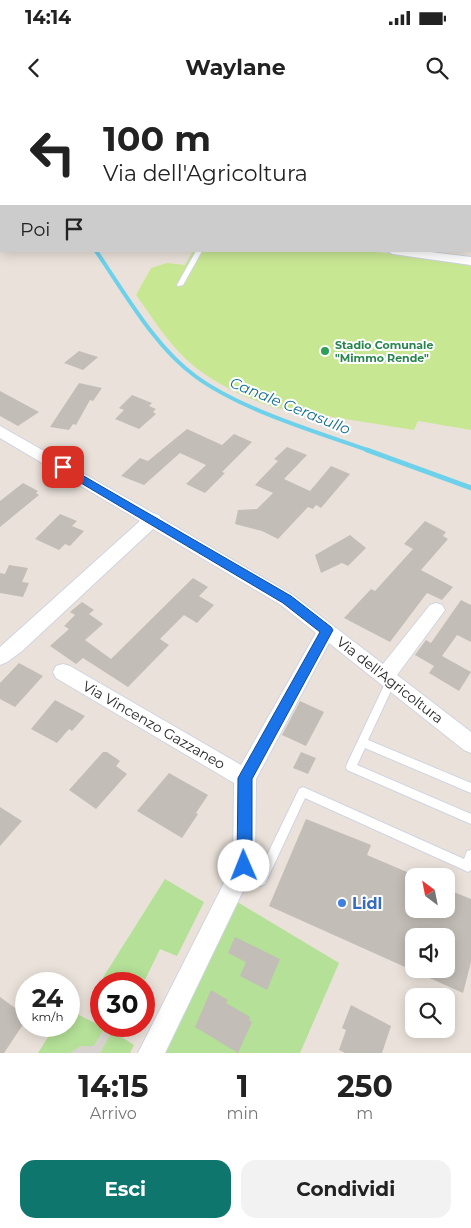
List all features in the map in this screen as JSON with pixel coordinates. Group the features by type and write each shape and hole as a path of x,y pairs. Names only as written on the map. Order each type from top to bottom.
{"street":[{"path":"401,252 471,261"},
{"name":"Via dell'Agricoltura","path":"0,431 153,519 287,600 471,744"},
{"path":"0,657 15,646 153,519"},
{"path":"388,678 436,610"},
{"path":"151,1053 244,866 245,778 327,630"},
{"name":"Via Vincenzo Gazzaneo","path":"63,672 245,778"}],"lane":[{"path":"180,285 198,252"},
{"path":"388,678 351,767 471,818"},
{"path":"362,742 471,788"},
{"path":"261,880 303,792 468,866 471,856"}],"green space":[{"name":"Stadio Comunale \"Mimmo Rende\"","path":"192,252 375,252 466,263 471,266 471,430 418,421 414,430 276,408 241,395 218,383 197,369 173,346 136,295 151,268 167,263 185,265"},
{"path":"165,879 204,902 177,956 160,949 149,972 107,972"},
{"path":"234,900 339,963 300,1053 162,1053"},
{"path":"80,1016 90,1020 90,1037 100,1037 94,1046 81,1046 70,1053 38,1053 48,1037 80,1037"},
{"path":"109,1037 121,1037 134,1045 130,1053 100,1053"}],"shaded area":[{"path":"100,1037 109,1037 100,1053 70,1053 81,1046 94,1046"}],"building":[{"path":"79,351 98,357 83,370 64,363"},
{"path":"79,383 102,388 93,401 90,400 76,425 73,424 69,430 50,427"},
{"path":"0,391 39,412 18,426 0,416"},
{"path":"132,395 152,403 149,406 156,409 153,412 156,414 139,429 115,419 124,410 119,408"},
{"path":"187,429 222,445 234,434 252,442 222,472 225,473 205,493 186,484 206,465 180,453 144,485 121,476 140,458 148,461"},
{"path":"287,447 307,455 284,479 310,491 331,466 350,474 321,508 316,505 313,509 308,507 278,539 262,531 235,524 238,510 257,509 273,493 255,485 278,461 274,459"},
{"path":"23,483 38,491 36,493 39,495 0,527 0,501"},
{"path":"60,514 77,521 72,526 84,531 70,546 65,544 59,550 35,539"},
{"path":"425,521 446,532 443,536 448,539 421,570 453,587 442,600 427,593 390,642 344,618 371,589 375,591 413,549 404,544"},
{"path":"350,535 366,548 348,566 342,563 321,573 315,555"},
{"path":"9,565 28,568 22,582 29,583 23,597 0,593 0,573 5,574"},
{"path":"193,578 208,587 199,596 214,605 197,623 184,615 160,639 169,645 128,687 83,658 76,664 50,646 69,629 64,626 75,615 70,612 82,602 94,610 89,614 103,624 85,640 111,659"},
{"path":"461,600 471,605 471,642 457,635 442,656 471,672 459,691 429,673 434,666 415,655 426,640 431,643"},
{"path":"19,663 43,676 15,707 0,699 0,683"},
{"path":"55,700 85,716 72,731 69,729 57,743 31,729"},
{"path":"300,701 324,712 306,746 282,735"},
{"path":"103,752 107,752 120,761 116,766 127,774 96,809 69,790"},
{"path":"301,752 316,758 308,774 293,768"},
{"path":"169,773 208,795 182,838 137,811"},
{"path":"0,807 22,821 0,846"},
{"name":"Lidl","path":"306,819 371,845 367,855 405,871 405,918 455,918 455,893 471,899 471,962 463,993 430,978 455,978 455,928 405,928 405,967 269,906"},
{"path":"235,937 280,959 267,990 240,976 246,962 228,953"},
{"path":"211,990 228,1000 226,1003 250,1017 249,1020 252,1022 238,1053 195,1027"},
{"path":"0,997 15,1008 15,1036 4,1053 0,1053"},
{"path":"351,1005 391,1026 382,1053 345,1053 339,1050 346,1030 342,1028"}],"waterway":[{"name":"Canale Cerasullo","path":"97,252 153,334 166,350 195,376 257,410 370,451"},
{"name":"Canale Cerasullo","path":"367,450 471,488"}],"place":[{"name":"Stadio Comunale \"Mimmo Rende\"","path":"325,351"},
{"name":"Lidl","path":"342,903"}],"route":[{"path":"63,467 142,512 287,600 327,630 245,778 243,793 244,866"}]}
